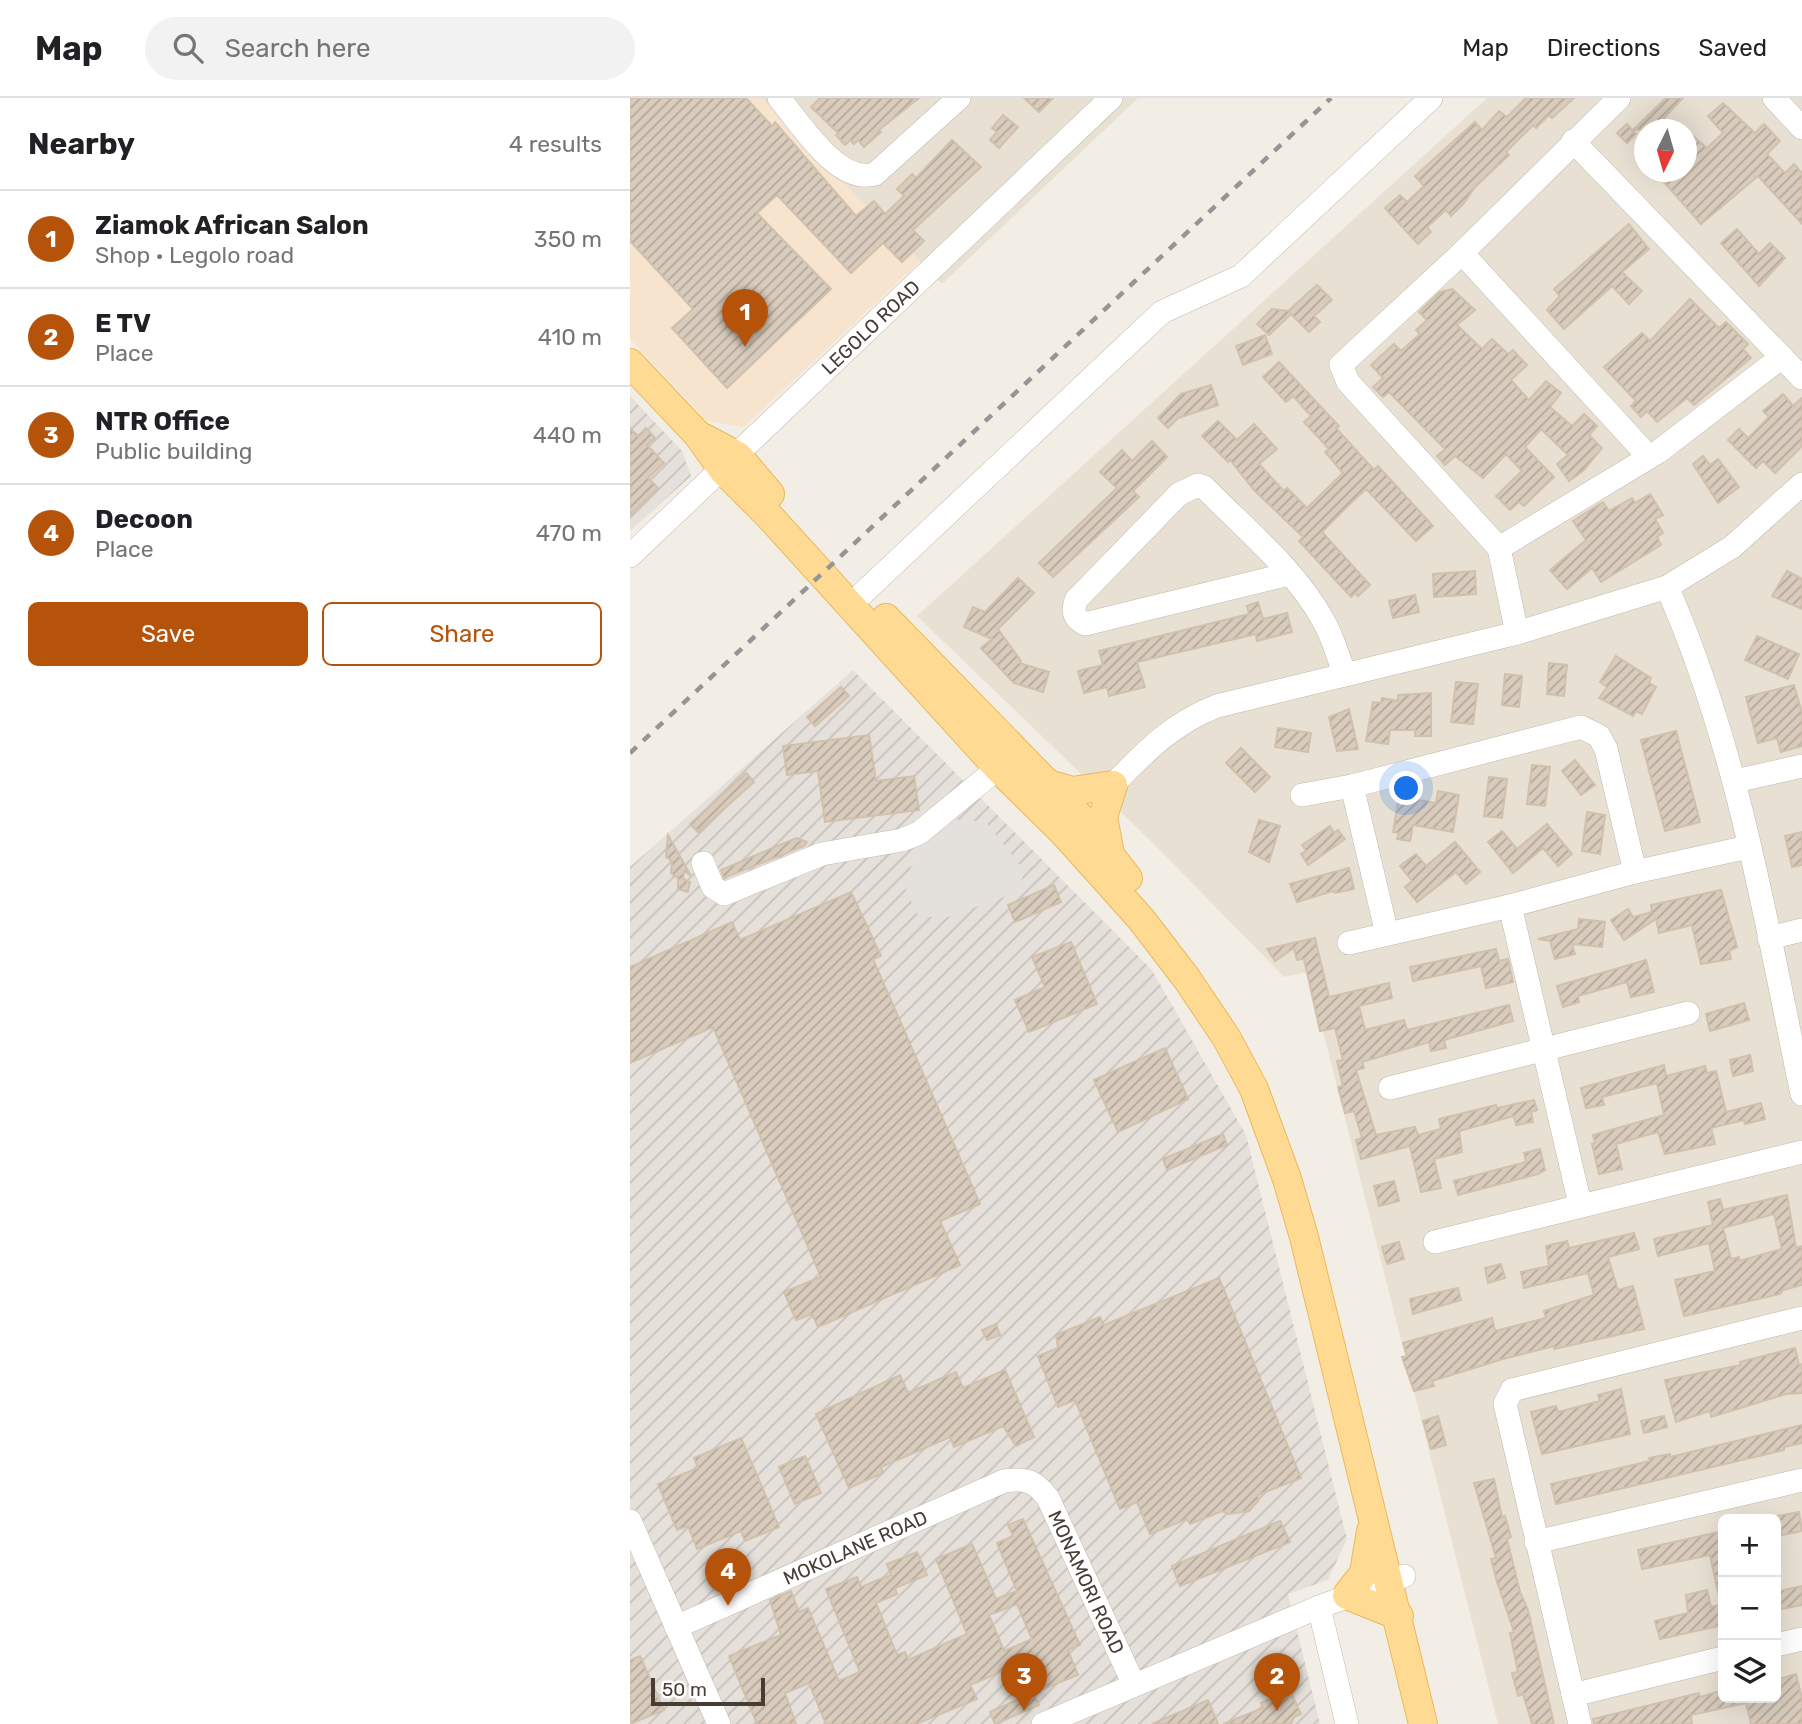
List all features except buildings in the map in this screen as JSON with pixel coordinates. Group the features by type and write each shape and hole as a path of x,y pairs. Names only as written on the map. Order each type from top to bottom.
{"main road":[{"path":"630,363 698,435 731,463 1048,784 1072,825 1226,1037 1296,1176 1373,1518 1397,1578 1399,1616 1423,1724"},
{"path":"731,463 998,768 1110,857 1176,936 1235,1019 1268,1080 1296,1176 1397,1578 1437,1724"},
{"path":"1048,784 1072,791 1113,785 1103,817 1110,857"},
{"path":"1373,1518 1369,1559 1364,1573 1347,1595 1399,1616"}],"street":[{"path":"779,98 836,165 850,175 863,178 875,174 959,98"},
{"name":"LEGOLO ROAD","path":"630,556 731,463 1111,98"},
{"path":"862,594 1162,312 1241,276 1431,98"},
{"path":"1517,633 1499,548 1342,372 1344,359 1462,253 1619,98"},
{"path":"1774,98 1802,128"},
{"path":"1573,141 1802,378"},
{"path":"1462,253 1649,457"},
{"path":"1499,548 1649,457 1782,357"},
{"path":"1072,825 1160,737 1194,715 1217,706 1517,633 1667,587 1732,547 1802,484"},
{"path":"1289,574 1085,624 1076,619 1073,611 1076,600 1178,494 1198,485 1204,487 1289,574 1324,621 1345,675"},
{"path":"1667,587 1695,650 1735,780 1802,1094"},
{"path":"1302,795 1352,786 1581,727 1599,736 1606,749 1635,872"},
{"path":"1735,780 1802,766"},
{"path":"703,863 713,887 723,894 822,854 902,840 919,832 998,768"},
{"path":"1352,786 1387,934"},
{"path":"1349,943 1510,906 1635,872 1748,847"},
{"path":"1510,906 1580,1204"},
{"path":"1769,938 1802,930"},
{"path":"1390,1088 1688,1013"},
{"path":"1435,1242 1580,1204 1802,1152"},
{"path":"1580,1724 1505,1404 1512,1390 1802,1318"},
{"name":"MOKOLANE ROAD","path":"677,1627 1004,1481 1022,1478 1036,1483"},
{"path":"1536,1542 1802,1480"},
{"name":"MONAMORI ROAD","path":"1036,1483 1048,1499 1134,1685"},
{"path":"630,1521 719,1724"},
{"path":"1043,1724 1347,1595 1397,1578"},
{"path":"1319,1607 1347,1724"},
{"path":"1781,1644 1802,1639"},
{"path":"1573,1695 1718,1659"}],"shaded area":[{"path":"630,98 761,98 920,261 744,427 707,421 630,339"},
{"path":"761,98 1138,98 942,284"},
{"path":"1487,98 1802,98 1802,1724 1498,1724 1308,972 1284,977 1157,847 917,616"},
{"path":"630,396 682,451 691,476 630,531"},
{"path":"853,670 1152,970 1246,1135 1347,1539 1328,1580 1288,1594 1320,1724 630,1724 630,867"},
{"path":"949,819 986,822 1025,872 1015,893 948,917 919,917 906,891 913,857"}],"railway":[{"path":"630,753 1331,98"}],"place":[{"name":"Ziamok African Salon","path":"745,347"},
{"name":"Decoon","path":"728,1606"},
{"name":"NTR Office","path":"1024,1711"},
{"name":"E TV","path":"1277,1711"}]}
